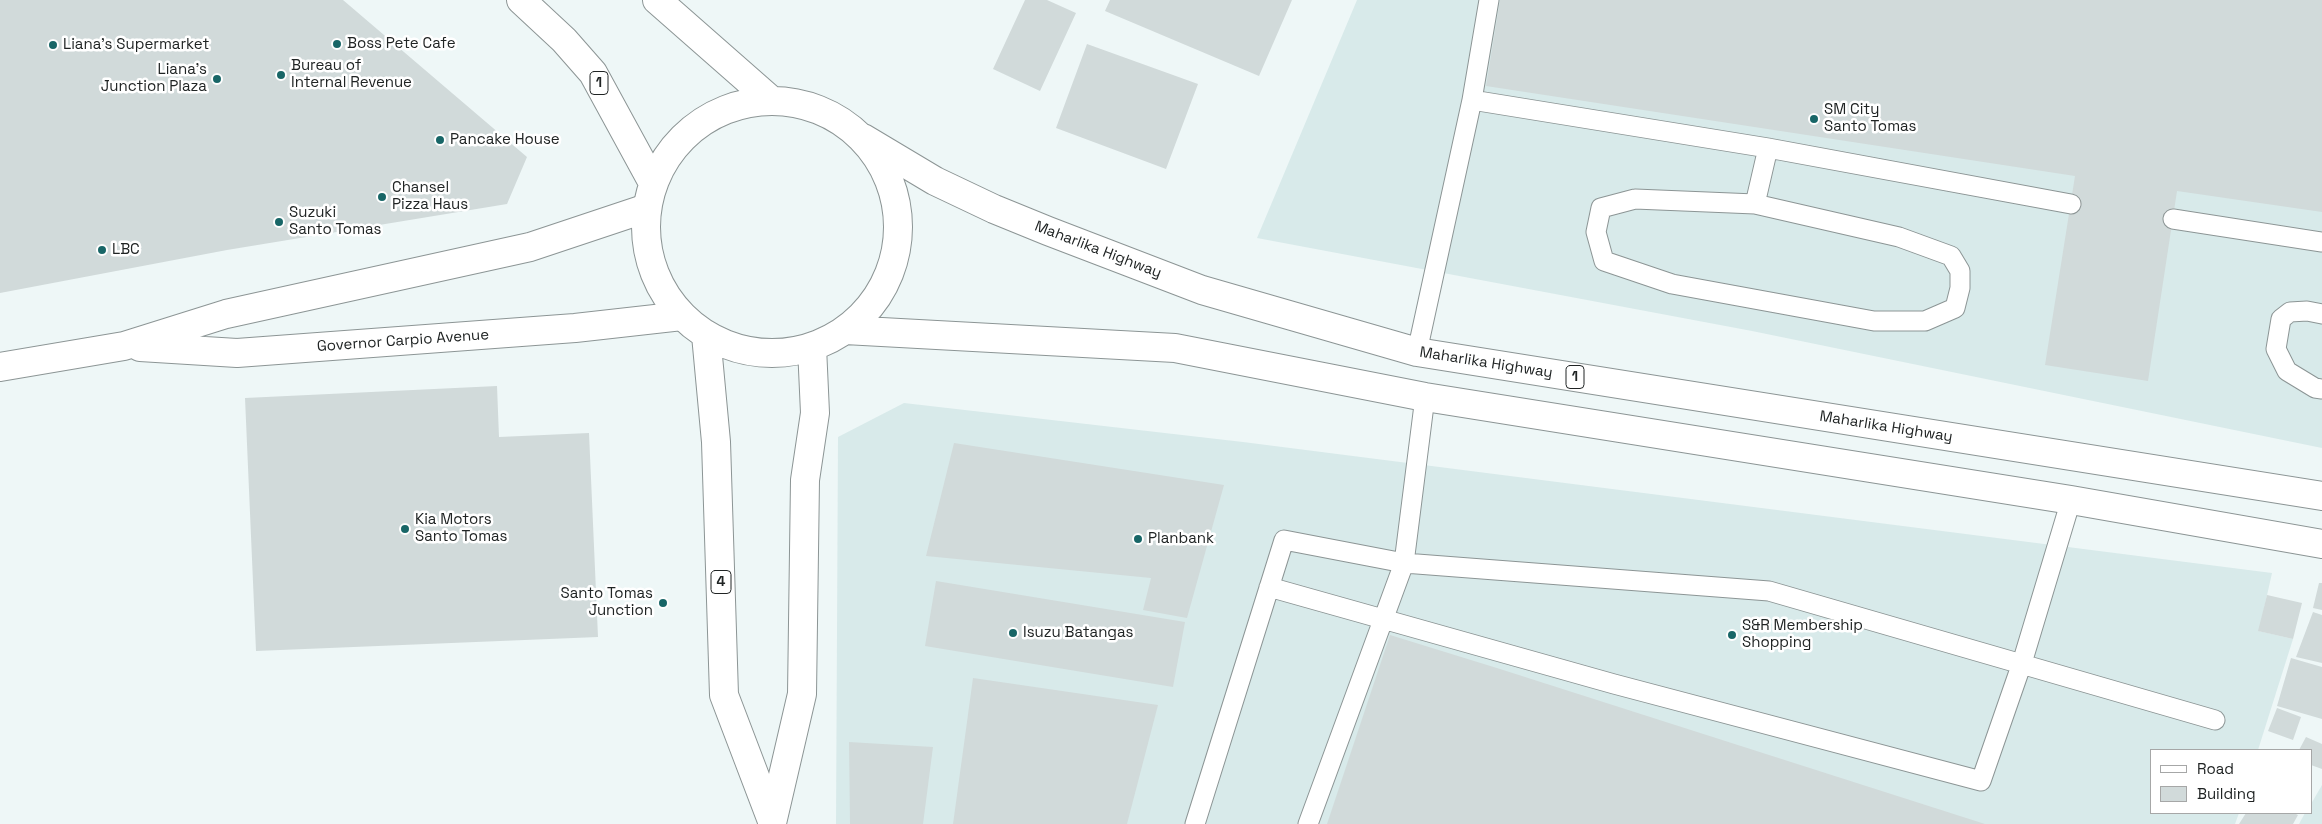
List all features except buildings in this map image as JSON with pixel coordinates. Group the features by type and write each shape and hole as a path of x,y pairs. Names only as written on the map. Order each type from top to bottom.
{"main road":[{"name":"1","path":"521,0 564,40 593,73 650,195"},
{"path":"659,1 772,101"},
{"name":"1","path":"772,101 808,105 845,123 863,138 875,152 892,185 897,206 898,240 893,267 881,293 867,311 845,330 812,347 788,352 757,352 735,348 706,334 682,316 669,301 659,284 650,263 646,237 650,195 670,153 699,124 733,107 752,102 772,101"},
{"name":"Maharlika Highway","path":"863,138 936,181 994,210 1202,290 1417,352 2322,496"},
{"name":"Governor Carpio Avenue","path":"0,367 124,346 226,314 530,247 650,195"},
{"name":"Governor Carpio Avenue","path":"124,346 237,353 575,328 682,316"},
{"path":"845,330 1175,348 1425,397 2071,500 2322,544"},
{"name":"4","path":"706,334 716,442 724,695 772,822"},
{"name":"4","path":"772,822 802,694 805,480 815,413 812,347"}],"lane":[{"path":"1417,352 1472,100 1489,0"},
{"path":"1472,100 1768,148 2071,204"},
{"path":"1755,204 1768,148"},
{"path":"1635,199 1755,204 1899,237 1951,256 1960,271 1960,288 1955,308 1925,321 1874,321 1672,284 1604,262 1596,232 1601,208 1635,199"},
{"path":"2173,219 2322,242"},
{"path":"2322,314 2307,311 2290,312 2281,319 2276,349 2287,371 2314,388 2322,389"},
{"path":"1308,824 1404,563 1425,397"},
{"path":"1269,587 1614,684 1981,781 2022,663 2071,500"},
{"path":"1195,824 1284,540 1404,563 1769,590 2214,720"}],"shaded area":[{"name":"SM City Santo Tomas","path":"1357,0 2322,0 2322,448 1752,331 1257,238"},
{"name":"S&R Membership Shopping","path":"904,403 1243,442 2272,573 2259,631 2293,639 2258,749 2150,749 2150,814 2239,814 2235,824 836,824 838,437"},
{"path":"2322,785 2322,824 2299,824 2304,814 2312,814 2312,802"}],"place":[{"name":"Boss Pete Cafe","path":"337,44"},
{"name":"Liana's Supermarket","path":"53,45"},
{"name":"Bureau of Internal Revenue","path":"281,75"},
{"name":"Liana's Junction Plaza","path":"217,79"},
{"name":"SM City Santo Tomas","path":"1814,119"},
{"name":"Pancake House","path":"440,140"},
{"name":"Chansel Pizza Haus","path":"382,197"},
{"name":"Suzuki Santo Tomas","path":"279,222"},
{"name":"LBC","path":"102,250"},
{"name":"Kia Motors Santo Tomas","path":"405,529"},
{"name":"Planbank","path":"1138,539"},
{"name":"Santo Tomas Junction","path":"663,603"},
{"name":"Isuzu Batangas","path":"1013,633"},
{"name":"S&R Membership Shopping","path":"1732,635"}]}
